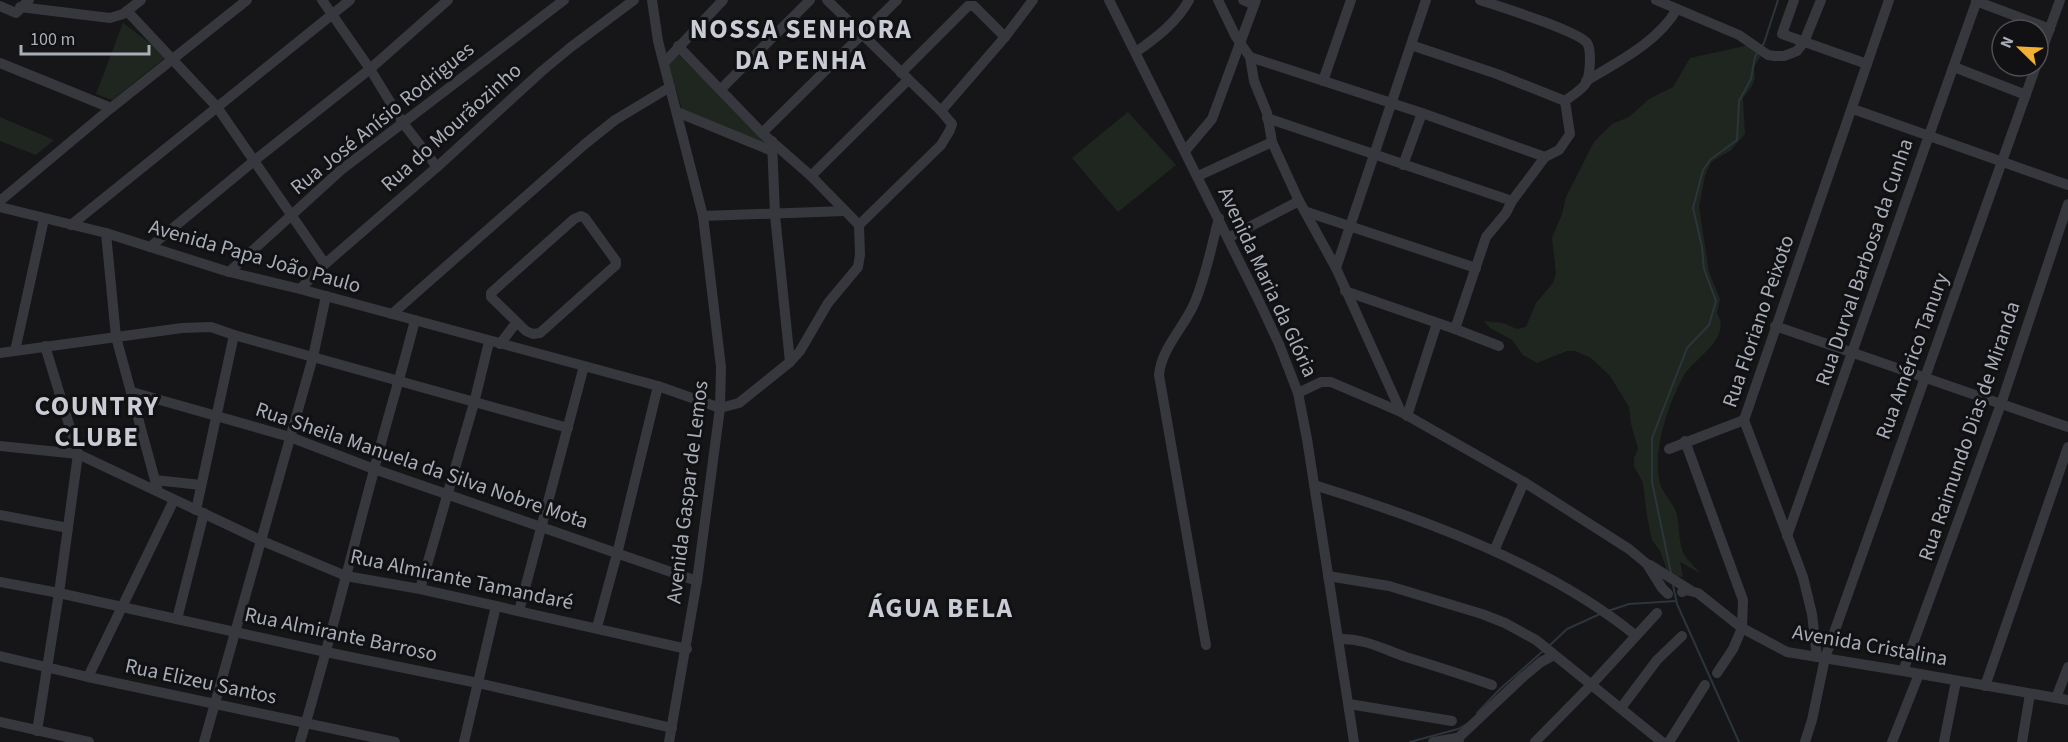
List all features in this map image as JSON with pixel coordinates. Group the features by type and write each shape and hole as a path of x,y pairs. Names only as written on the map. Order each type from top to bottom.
{"street":[{"path":"0,6 117,17 141,0"},
{"path":"0,201 111,108 247,0"},
{"path":"322,0 370,69 403,123 437,167"},
{"path":"71,225 350,0"},
{"path":"150,247 370,69 448,0"},
{"name":"Rua José Anísio Rodrigues","path":"229,272 341,170 564,0"},
{"name":"Rua do Mourãozinho","path":"300,289 325,264 437,167 542,71 634,0"},
{"name":"Avenida Gaspar de Lemos","path":"652,0 658,41 703,216 721,367 720,408 698,580 669,742"},
{"path":"664,63 723,0"},
{"path":"721,90 810,0"},
{"path":"720,408 740,403 800,351 828,303 858,267 860,225 941,145 952,124 827,0"},
{"path":"762,132 897,0"},
{"path":"941,111 1005,37 1033,0"},
{"path":"1136,52 1167,27 1189,0"},
{"path":"1218,0 1238,40 1250,57 1254,81 1268,118 1272,142 1299,201 1336,268 1404,414"},
{"path":"1185,151 1210,123 1238,40 1255,2 1243,0"},
{"path":"1323,81 1351,0"},
{"path":"1336,268 1426,0"},
{"path":"1480,0 1544,22 1584,40 1590,51 1586,81"},
{"path":"1656,0 1739,35 1768,55 1775,56 1784,56 1797,51 1804,42 1821,0"},
{"path":"1794,0 1782,34 1867,63"},
{"name":"Rua Floriano Peixoto","path":"1821,658 1803,577 1744,420 1889,0"},
{"path":"2050,29 2060,0"},
{"path":"1976,1 2021,18"},
{"name":"Rua Durval Barbosa da Cunha","path":"1787,536 1976,1"},
{"name":"Avenida Maria da Glória","path":"1114,3 1279,344 1298,393 1354,742"},
{"path":"811,177 968,6 974,6 1005,37"},
{"path":"1565,101 1586,81 1649,40 1663,28 1677,9"},
{"path":"127,11 218,107 325,264"},
{"path":"1411,45 1497,74 1565,101"},
{"path":"678,46 762,132 772,146 811,177 860,225"},
{"path":"1250,57 1391,102 1545,157"},
{"path":"0,63 111,108"},
{"path":"1954,67 2026,95"},
{"name":"Rua Américo Tanury","path":"1821,658 2032,78"},
{"path":"392,314 585,144 615,120 670,87"},
{"path":"1455,329 1486,237 1506,213 1512,201 1545,157 1559,150 1570,134 1565,101"},
{"path":"1853,109 1930,134 2068,185"},
{"path":"677,112 772,146"},
{"path":"1403,165 1422,113"},
{"path":"1268,118 1512,201"},
{"path":"1198,176 1272,142"},
{"path":"772,146 775,215 790,362"},
{"path":"1228,238 1299,201"},
{"name":"Rua Raimundo Dias de Miranda","path":"1904,671 2001,404 2068,204"},
{"name":"Avenida Papa João Paulo","path":"0,207 105,233 229,272 300,289 658,386 720,408"},
{"path":"703,216 845,211"},
{"path":"1307,212 1476,268"},
{"path":"583,217 616,261 615,267 540,333 533,334 516,323 491,297 493,290 574,219 583,217"},
{"path":"1206,645 1159,375 1165,354 1194,303 1219,218"},
{"path":"15,351 44,219"},
{"path":"105,233 116,337 158,491"},
{"path":"1345,291 1499,346"},
{"path":"204,742 313,357 326,296"},
{"path":"300,742 415,320"},
{"path":"500,344 516,323"},
{"path":"1404,414 1437,323"},
{"path":"0,353 205,326 568,428"},
{"path":"1775,326 2068,427"},
{"path":"177,619 200,511 201,485 234,335"},
{"path":"420,589 474,403 489,342"},
{"path":"37,731 78,454 45,346"},
{"path":"519,611 584,366"},
{"path":"1298,393 1321,382 1331,382 1404,414 1524,482 1629,549 1647,564 1668,594"},
{"path":"597,627 658,386"},
{"name":"Rua Sheila Manuela da Silva Nobre Mota","path":"132,392 290,437 374,469 698,580"},
{"path":"1669,449 1744,420"},
{"path":"1685,441 1743,600 1742,628 1733,649 1717,673"},
{"name":"Rua Almirante Tamandaré","path":"0,446 78,454 260,540 346,576 420,589 687,649"},
{"path":"1985,686 2068,447"},
{"path":"155,480 201,485"},
{"path":"1494,551 1524,482"},
{"path":"1314,485 1397,512 1494,551 1600,608 1635,635"},
{"path":"88,677 174,500"},
{"path":"0,515 68,528"},
{"name":"Avenida Cristalina","path":"1647,564 1686,591 1707,598 1742,628 1787,652 2068,700"},
{"path":"1328,576 1363,581 1414,593 1505,623 1536,640 1662,742"},
{"name":"Rua Almirante Barroso","path":"0,582 478,683 672,728"},
{"path":"464,742 496,606"},
{"path":"1539,741 1657,613"},
{"path":"1622,708 1657,660 1682,636"},
{"path":"1338,639 1352,638 1367,641 1404,656 1492,685"},
{"path":"1433,742 1457,741 1551,653"},
{"name":"Rua Elizeu Santos","path":"0,656 395,742"},
{"path":"1805,742 1812,720 1821,658"},
{"path":"2056,698 2068,667"},
{"path":"1892,742 1919,674"},
{"path":"1944,742 1956,681"},
{"path":"1669,742 1705,685"},
{"path":"2022,742 2030,694"},
{"path":"1349,704 1452,721"},
{"path":"0,722 89,742"}],"shaded area":[{"path":"123,23 167,56 112,100 96,94"},
{"path":"1754,44 1763,53 1754,67 1755,78 1752,86 1743,98 1745,134 1730,151 1711,162 1705,176 1699,207 1709,272 1720,299 1717,313 1721,322 1720,331 1710,348 1688,370 1677,388 1663,428 1658,457 1660,483 1677,515 1683,552 1700,573 1680,562 1683,577 1669,576 1660,551 1652,540 1643,483 1634,466 1634,458 1638,449 1629,407 1610,376 1591,358 1575,351 1567,351 1537,363 1523,355 1512,340 1490,328 1484,321 1503,323 1517,329 1526,327 1536,303 1553,283 1556,274 1552,238 1566,197 1594,142 1612,124 1629,117 1649,99 1673,87 1690,58"},
{"path":"678,54 767,142 765,146 682,110 669,65"},
{"path":"1128,112 1176,165 1118,212 1072,158"},
{"path":"0,117 54,140 36,155 0,141"}],"waterway":[{"path":"1761,48 1778,0"},
{"path":"1671,573 1652,482 1652,438 1687,348 1709,325 1716,301 1704,269 1702,247 1693,208 1703,170 1711,159 1737,140 1739,101 1751,79 1758,52"},
{"path":"1673,585 1677,604 1739,742"},
{"path":"1608,611 1629,604 1676,601"},
{"path":"1549,646 1567,629 1600,614"},
{"path":"1477,713 1543,651"},
{"path":"1410,742 1458,729 1467,724"}],"district":[{"name":"NOSSA SENHORA DA PENHA","path":"801,44"},
{"name":"COUNTRY CLUBE","path":"97,422"},
{"name":"ÁGUA BELA","path":"941,608"}]}
